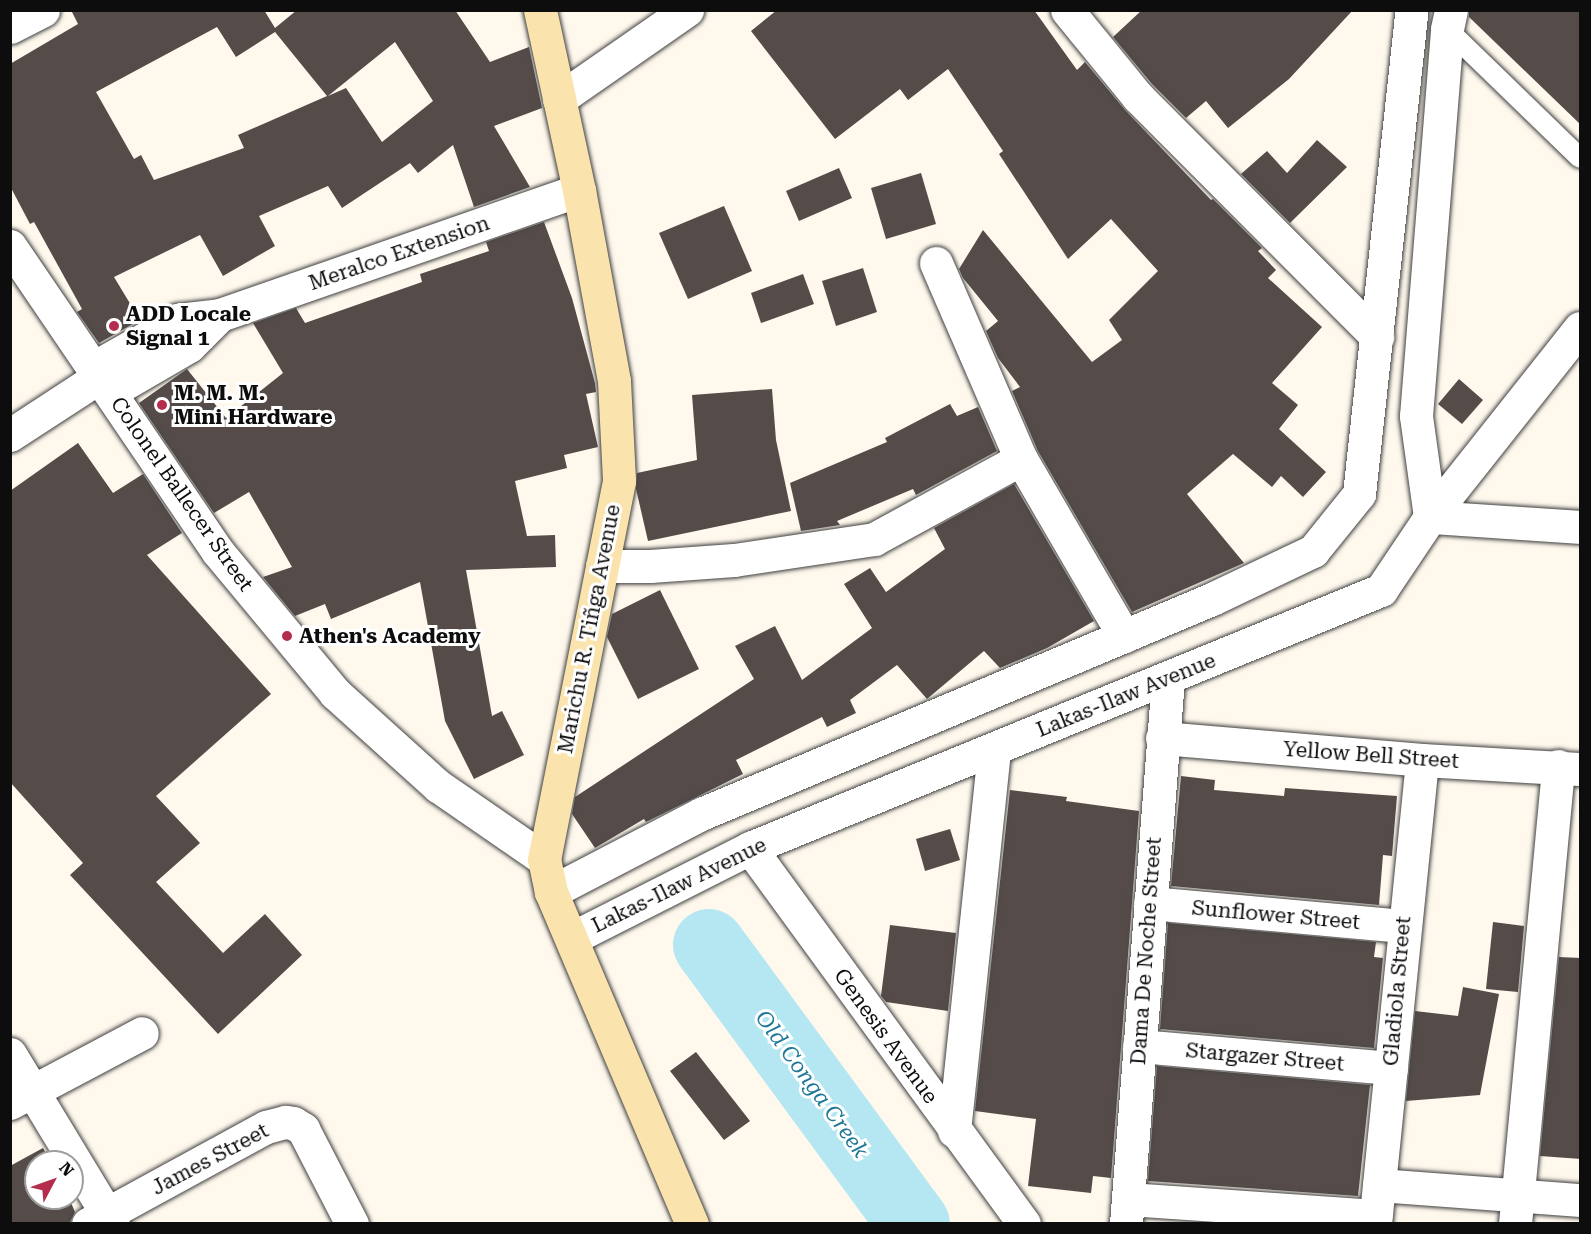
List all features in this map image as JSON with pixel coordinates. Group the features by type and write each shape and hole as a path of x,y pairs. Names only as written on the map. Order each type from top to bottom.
{"main road":[{"name":"Marichu R. Tiñga Avenue","path":"540,10 579,190 614,381 619,481 544,859 551,891 692,1224"}],"street":[{"path":"10,27 43,10"},
{"path":"559,99 687,10"},
{"path":"1067,10 1138,97 1377,337"},
{"path":"551,891 700,814 1212,599 1313,551 1359,494 1412,10"},
{"path":"1449,20 1416,416 1430,517 1581,527"},
{"name":"Meralco Extension","path":"10,435 101,379 178,320 220,315 579,190"},
{"name":"Colonel Ballecer Street","path":"10,246 218,552 335,693 438,786 544,859"},
{"path":"936,263 1021,459 1124,636"},
{"name":"Lakas-Ilaw Avenue","path":"572,938 750,848 1381,590 1430,517 1581,328"},
{"path":"602,566 650,566 734,560 874,539 1021,459"},
{"name":"Dama De Noche Street","path":"1127,1211 1168,678"},
{"name":"Yellow Bell Street","path":"1162,738 1422,759 1569,768"},
{"path":"954,1131 994,749"},
{"name":"Gladiola Street","path":"1376,1208 1403,926 1422,759"},
{"path":"1517,1210 1569,768"},
{"name":"Genesis Avenue","path":"750,848 954,1131 1024,1224"},
{"name":"Sunflower Street","path":"1150,903 1403,926"},
{"path":"22,1098 142,1033"},
{"name":"Stargazer Street","path":"1139,1046 1391,1068"},
{"path":"10,1054 22,1098 103,1220"},
{"name":"James Street","path":"103,1220 266,1127 285,1122 293,1123 303,1130 352,1224"},
{"path":"1127,1211 1376,1208 1517,1210 1581,1200"}],"lane":[{"path":"1449,20 1581,158"}],"building":[{"path":"71,10 264,10 275,28 297,10 455,10 490,62 529,47 542,108 494,126 530,187 474,207 453,145 418,173 410,163 342,208 328,186 259,216 275,246 223,276 200,235 114,277 140,320 99,343 77,312 82,309 34,222 30,224 10,186 10,64 78,24","holes":["217,27 236,57 275,32 327,96 238,135 244,148 154,180 141,155 134,159 96,92","395,42 433,101 382,142 346,88 328,96"]},
{"path":"777,10 1034,10 1077,70 1085,62 1125,110 1211,200 1213,199 1262,248 1258,251 1276,270 1268,278 1322,327 1272,383 1298,405 1279,429 1326,472 1303,497 1281,476 1272,487 1233,454 1187,494 1244,563 1132,612 1038,451 1012,391 1020,387 998,358 986,331 998,321 963,278 959,269 983,230 1092,362 1122,340 1109,320 1158,271 1111,219 1068,259 999,154 1003,151 948,69 908,100 900,89 835,139 751,31"},
{"path":"1142,10 1353,10 1289,79 1228,128 1206,101 1186,118 1152,84 1113,37"},
{"path":"1469,10 1581,10 1581,125 1469,17"},
{"path":"1317,140 1347,167 1290,223 1241,174 1267,151 1287,173"},
{"path":"839,168 852,198 799,221 786,191"},
{"path":"921,173 936,224 886,239 871,188"},
{"path":"724,206 752,271 688,299 659,233"},
{"path":"544,222 572,298 595,383 596,392 586,394 598,447 564,455 567,468 515,481 527,536 555,535 556,567 466,570 492,716 502,711 524,755 474,779 445,721 420,582 331,619 325,604 295,616 263,577 292,567 249,492 214,513 139,403 187,369 226,418 283,373 253,323 296,308 305,323 422,282 420,274 489,251 486,242"},
{"path":"863,268 877,312 836,326 822,281"},
{"path":"803,274 814,304 761,323 751,293"},
{"path":"1459,379 1483,400 1462,424 1438,404"},
{"path":"772,389 776,440 791,511 648,541 636,489 637,473 697,460 692,395"},
{"path":"950,404 957,416 978,407 997,451 916,495 913,489 837,521 840,525 801,531 790,483 887,442 885,438"},
{"path":"78,443 113,493 143,474 182,533 147,555 271,694 156,796 200,843 156,882 223,953 265,914 302,955 218,1034 70,875 83,863 10,782 10,491"},
{"path":"1014,484 1094,621 1047,648 1000,668 984,651 927,699 897,665 850,700 856,713 827,727 822,717 736,760 743,774 646,822 644,819 595,848 572,814 575,797 754,679 735,646 775,626 802,680 872,628 844,584 870,568 886,592 945,549 934,528"},
{"path":"660,590 699,669 638,699 607,637 612,614"},
{"path":"1181,776 1215,780 1214,790 1284,796 1285,788 1397,796 1392,856 1383,855 1379,905 1171,886"},
{"path":"1010,790 1067,797 1066,801 1139,811 1111,1178 1093,1176 1091,1193 1028,1186 1036,1119 975,1111"},
{"path":"950,829 960,860 925,871 916,839"},
{"path":"1493,922 1524,926 1518,992 1486,989"},
{"path":"1168,923 1376,942 1374,957 1383,958 1374,1048 1160,1029"},
{"path":"890,925 956,933 948,1011 886,1002 881,996"},
{"path":"1559,957 1581,958 1581,1159 1540,1156"},
{"path":"1463,987 1499,994 1480,1095 1406,1101 1415,1011 1458,1016"},
{"path":"696,1052 750,1121 724,1140 670,1071"},
{"path":"1157,1066 1370,1085 1358,1196 1148,1181"},
{"path":"24,1158 24,1210 74,1210 69,1224 10,1224 10,1166"}],"waterway":[{"name":"Old Conga Creek","path":"709,945 914,1224"}],"place":[{"name":"ADD Locale Signal 1","path":"114,326"},
{"name":"M. M. M. Mini Hardware","path":"162,405"},
{"name":"Athen's Academy","path":"287,636"}]}
